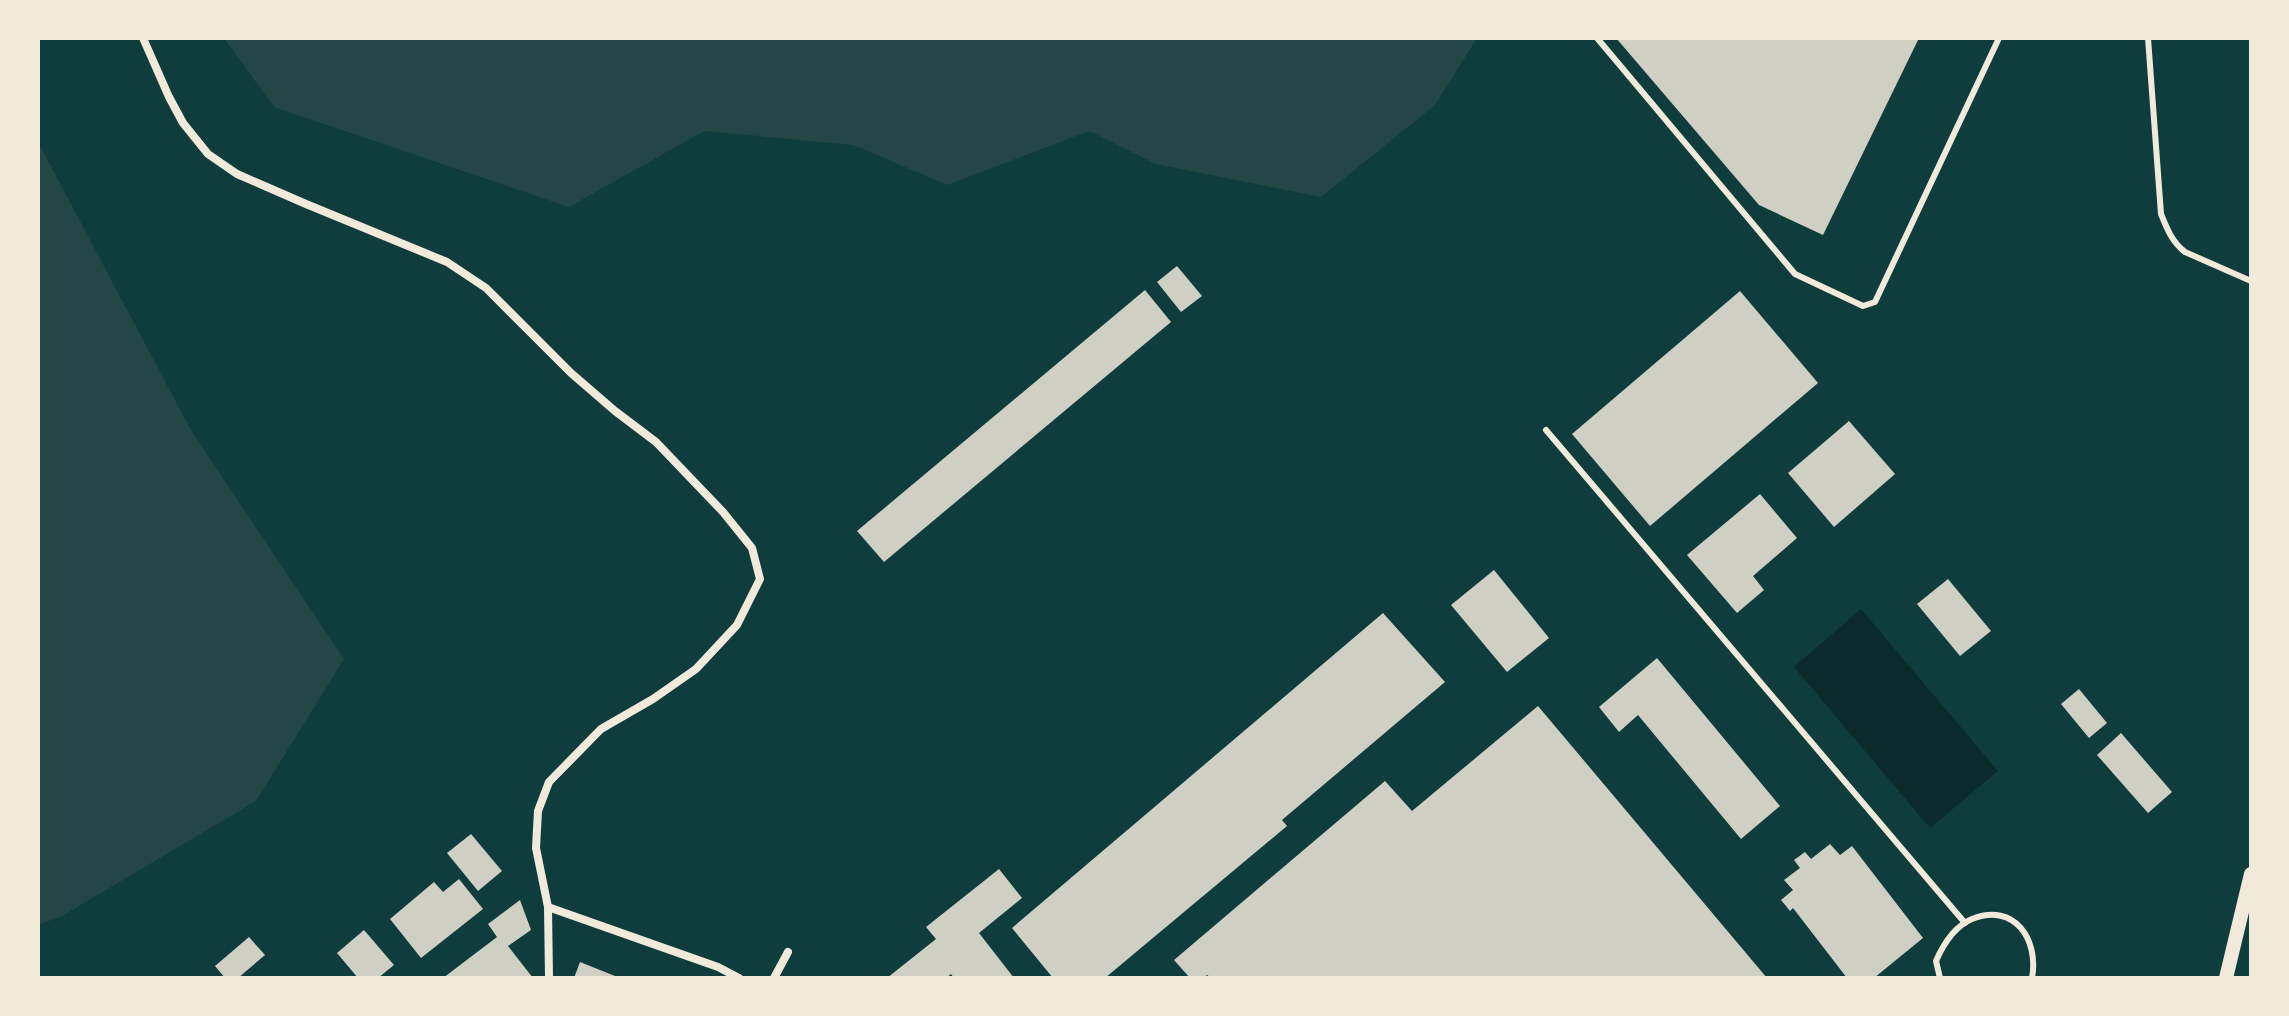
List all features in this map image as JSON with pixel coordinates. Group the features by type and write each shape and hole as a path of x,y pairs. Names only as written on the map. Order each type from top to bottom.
{"street":[{"path":"143,38 183,123 208,154 237,174 447,262 486,288 571,373 656,442 723,512 752,548 760,579 737,625 696,669 653,699 601,729 549,782 538,811 536,848 548,907 549,978"},
{"path":"2226,978 2251,874"},
{"path":"548,907 718,967 739,978"},
{"path":"774,978 788,952"}],"lane":[{"path":"1597,38 1795,274 1863,306 1875,302 1999,38"},
{"path":"2148,38 2161,214 2168,231 2176,245 2185,252 2251,281"},
{"path":"1546,430 1965,923"},
{"path":"1940,978 1936,961 1945,943 1965,923 1990,915 2011,919 2025,931 2032,945 2035,963 2032,978"}],"shaded area":[{"path":"224,38 1477,38 1435,105 1321,197 1156,164 1089,131 947,185 854,145 704,131 569,207 274,107"},
{"path":"38,142 192,432 344,659 256,801 62,916 38,925"},
{"path":"1861,609 1998,771 1930,828 1794,667"}],"building":[{"path":"1616,38 1919,38 1823,235 1759,205"},
{"path":"1177,266 1202,296 1181,312 1157,282"},
{"path":"1145,290 1171,322 884,562 857,531"},
{"path":"1740,291 1818,383 1650,526 1572,434"},
{"path":"1849,421 1895,474 1834,527 1788,473"},
{"path":"1760,494 1797,538 1753,576 1764,590 1737,613 1687,555"},
{"path":"1494,570 1549,638 1507,672 1451,605"},
{"path":"1948,579 1991,631 1960,656 1917,604"},
{"path":"1383,613 1445,682 1282,820 1287,826 1105,978 1053,978 1012,928"},
{"path":"1657,658 1780,806 1741,839 1638,715 1619,732 1599,707"},
{"path":"2079,689 2107,723 2089,738 2061,704"},
{"path":"1538,706 1767,978 1212,978 1207,975 1190,978 1174,960 1385,781 1412,811"},
{"path":"2121,733 2172,792 2148,813 2097,755"},
{"path":"471,834 502,871 478,891 447,853"},
{"path":"1830,844 1840,855 1852,846 1923,938 1874,978 1847,978 1793,908 1790,911 1781,900 1793,890 1784,880 1800,868 1794,860 1805,852 1811,859"},
{"path":"999,869 1022,898 979,933 1014,978 954,978 951,974 946,978 887,978 936,939 926,927"},
{"path":"459,879 483,909 421,958 390,919 434,882 443,892"},
{"path":"520,900 531,930 508,946 533,978 443,978 497,937 488,924"},
{"path":"364,930 394,965 378,978 358,978 337,953"},
{"path":"249,937 265,955 238,978 225,978 215,966"},
{"path":"580,962 620,978 574,978"}]}
